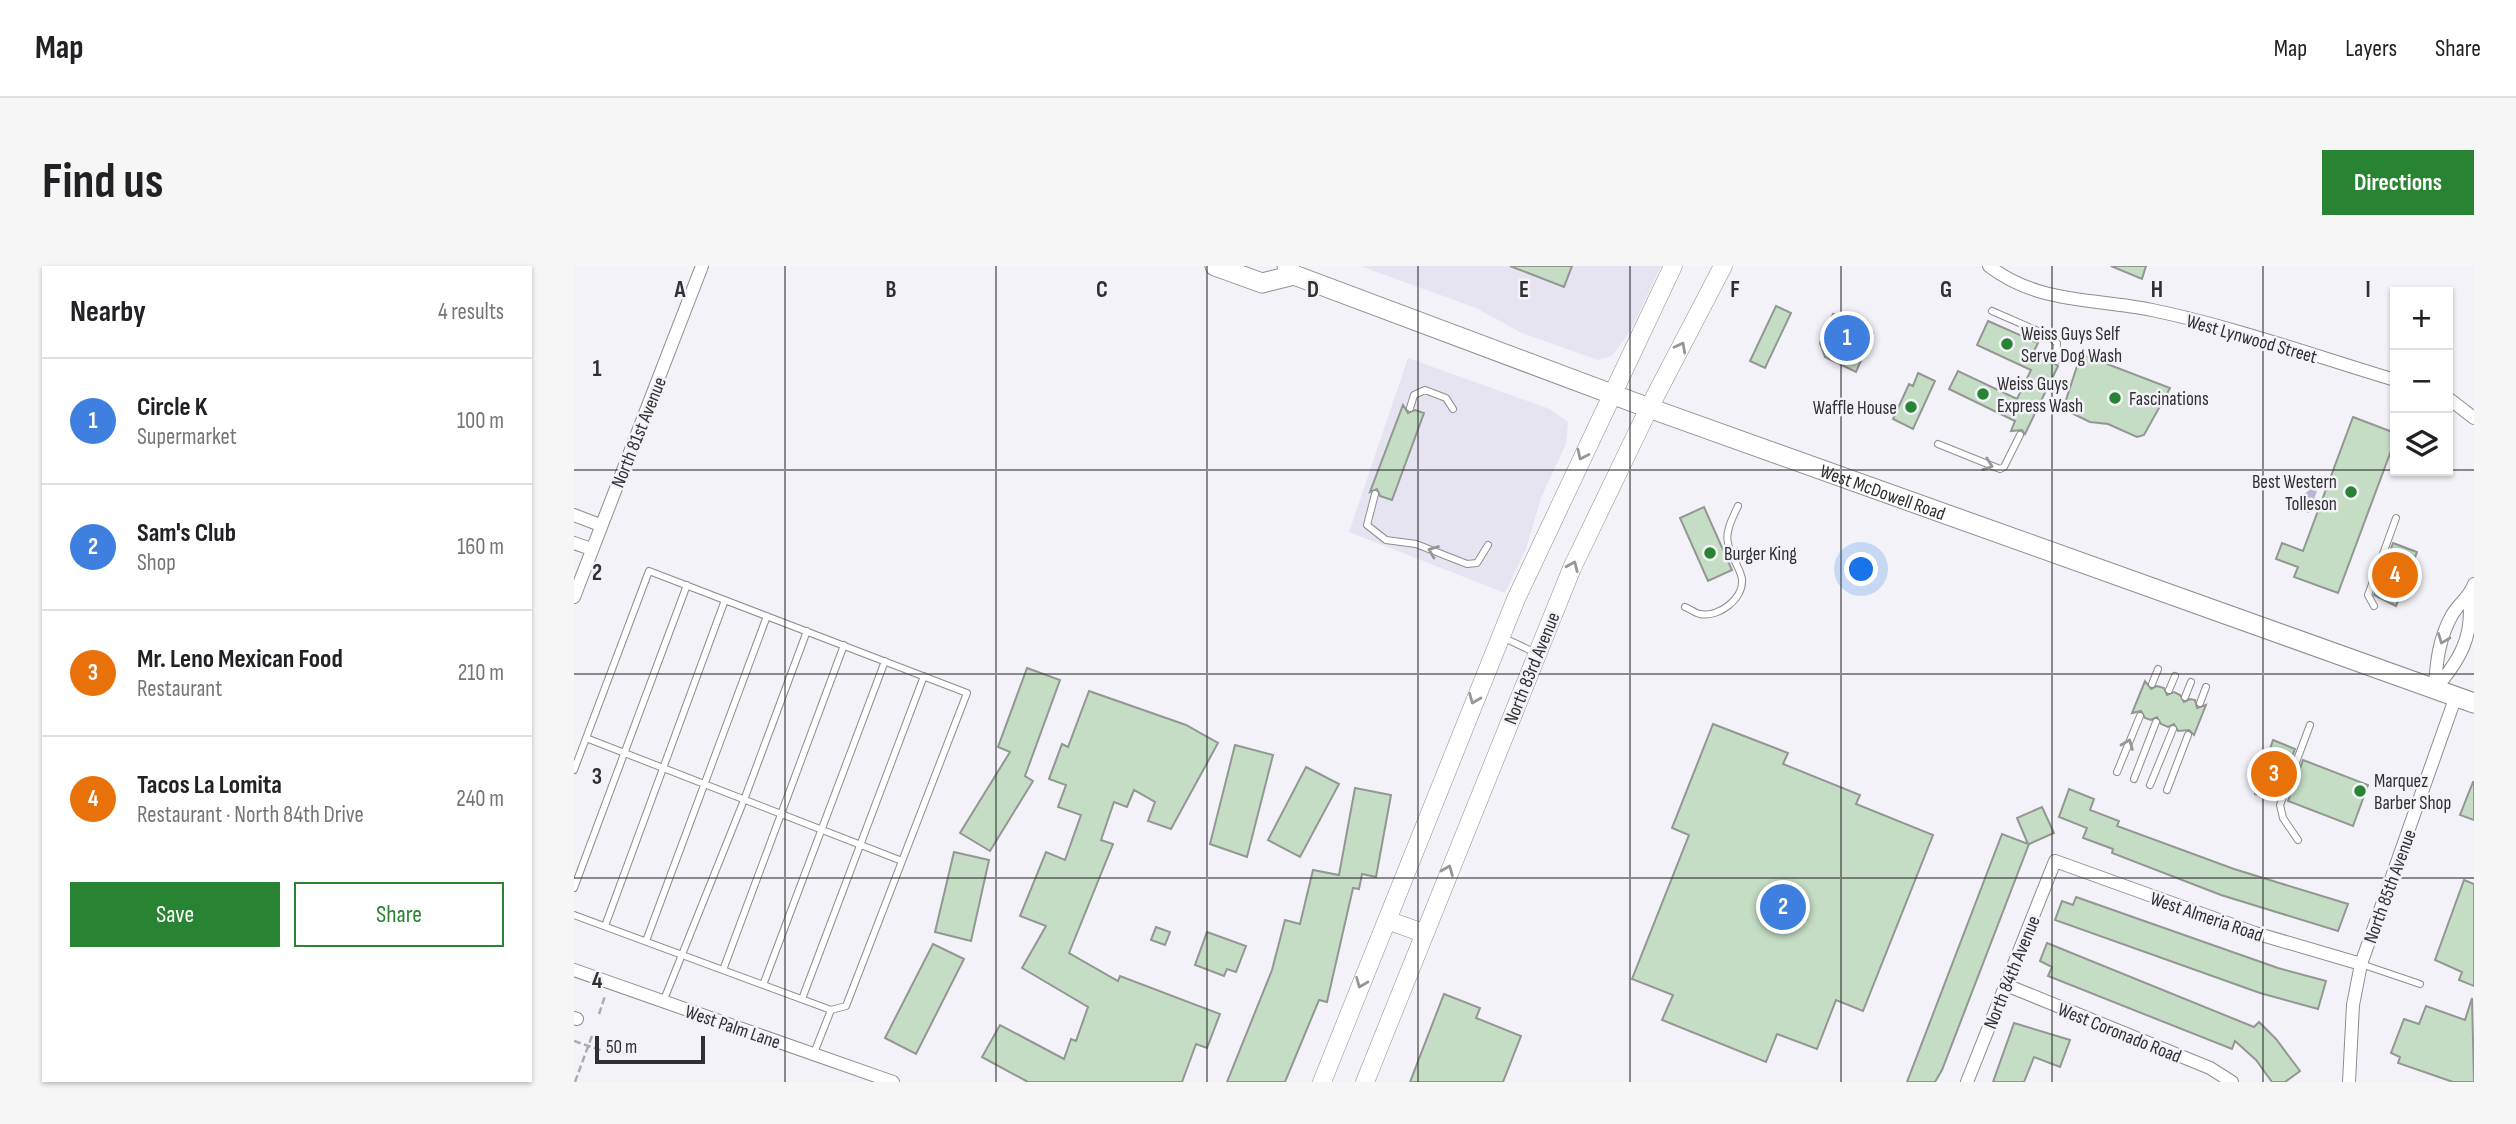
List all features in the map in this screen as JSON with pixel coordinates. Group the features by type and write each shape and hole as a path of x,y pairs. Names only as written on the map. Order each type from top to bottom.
{"main road":[{"name":"West McDowell Road","path":"1214,266 1262,283 1291,271 1649,408 2465,700"},
{"name":"North 83rd Avenue","path":"1322,1082 1500,636 1673,266"},
{"name":"North 83rd Avenue","path":"1365,1082 1572,568 1649,408 1723,266"},
{"path":"1387,920 1423,933"}],"street":[{"name":"North 81st Avenue","path":"574,597 702,266"},
{"name":"West Lynwood Street","path":"1989,266 2022,286 2047,296 2151,310 2390,379"},
{"path":"2453,402 2474,418"},
{"path":"574,515 600,525"},
{"path":"574,543 591,550"},
{"path":"2435,689 2438,652 2453,614 2472,591"},
{"path":"2435,689 2455,665 2473,620 2472,591"},
{"name":"North 85th Avenue","path":"2349,1082 2353,1005 2361,964 2465,700"},
{"name":"West Almeria Road","path":"2055,861 2255,933 2361,964"},
{"name":"North 84th Avenue","path":"1967,1082 2055,861"},
{"name":"West Palm Lane","path":"574,970 893,1082"},
{"name":"West Coronado Road","path":"2006,985 2210,1068 2232,1082"}],"lane":[{"path":"1992,310 2047,335 2057,343 2056,361"},
{"path":"1410,408 1414,395 1425,390 1446,398 1453,409"},
{"path":"1938,444 2000,469 2004,467 2020,435"},
{"path":"1375,494 1367,525 1386,540 1416,544 1467,564 1477,563 1488,545"},
{"path":"1685,607 1702,614 1720,610 1734,602 1741,588 1727,534 1738,506"},
{"path":"2374,606 2368,595 2396,518"},
{"path":"574,769 649,571 967,693 846,1006 831,1010 574,915"},
{"path":"574,888 687,585"},
{"path":"605,926 725,600"},
{"path":"646,941 768,616"},
{"path":"663,1002 684,955 807,631"},
{"path":"1500,636 1536,653"},
{"path":"723,970 844,645"},
{"path":"763,985 885,661"},
{"path":"2152,684 2158,669"},
{"path":"802,999 924,676"},
{"path":"2169,690 2175,676"},
{"path":"2185,696 2191,682"},
{"path":"2200,703 2206,687"},
{"path":"2117,772 2140,716"},
{"path":"2134,779 2156,722"},
{"path":"2298,840 2283,818 2280,805 2309,725"},
{"path":"2150,785 2172,729"},
{"path":"2167,790 2188,735"},
{"path":"586,738 902,862"},
{"path":"2361,964 2420,984"},
{"path":"814,1054 831,1010"}],"path":[{"path":"599,1014 605,996"},
{"path":"575,1081 593,1033"},
{"path":"574,1041 603,1051"}],"shaded area":[{"path":"1360,266 1661,266 1630,332 1612,356 1598,360 1522,333 1476,308"},
{"path":"1408,358 1550,409 1568,422 1566,444 1541,498 1526,549 1505,593 1349,532"},
{"path":"2311,489 2317,491 2309,513 2298,509 2303,495"}],"building":[{"path":"1510,266 1572,266 1564,287"},
{"path":"2111,266 2146,266 2142,279"},
{"path":"1776,306 1791,313 1765,368 1750,361"},
{"path":"1833,314 1873,333 1856,372 1825,357 1820,343"},
{"name":"Weiss Guys Express Wash","path":"1988,321 2038,343 2034,351 2058,366 2025,434 2022,430 2011,431 2015,421 1949,389 1958,371 2017,399 2031,370 1977,345"},
{"name":"Fascinations","path":"2081,354 2170,388 2144,435 2137,437 2108,424 2090,422 2063,409"},
{"name":"Waffle House","path":"1918,373 1935,381 1913,429 1893,419 1909,384 1913,386"},
{"path":"1403,405 1408,413 1415,410 1424,413 1392,500 1380,496 1377,489 1370,492"},
{"name":"Best Western Tolleson","path":"2353,417 2390,431 2390,453 2338,593 2294,577 2298,567 2276,559 2282,543 2303,551"},
{"name":"Burger King","path":"1704,507 1732,570 1708,581 1680,518"},
{"path":"2393,543 2417,552 2396,606 2374,595"},
{"path":"1027,668 1060,680 1025,776 1033,781 990,851 960,833 1010,752 998,747"},
{"path":"2145,681 2151,689 2157,686 2164,688 2167,695 2174,692 2180,695 2184,702 2195,700 2197,708 2206,705 2194,735 2189,730 2178,731 2174,724 2168,727 2161,724 2157,717 2151,720 2145,718 2141,711 2132,713"},
{"path":"1089,691 1186,725 1218,743 1171,829 1148,821 1155,802 1134,790 1127,807 1114,802 1101,840 1113,844 1069,953 1118,981 1120,976 1220,1014 1207,1048 1196,1044 1182,1082 1028,1082 982,1057 1000,1025 1064,1059 1071,1039 1076,1041 1088,1007 1022,968 1046,926 1020,916 1046,852 1065,860 1081,815 1058,807 1066,785 1049,779 1062,744 1068,747"},
{"path":"1713,724 1788,753 1783,764 1860,795 1856,804 1933,835 1863,1011 1836,1000 1817,1049 1777,1034 1766,1062 1662,1020 1673,995 1632,979 1689,835 1672,828"},
{"path":"2273,740 2295,749 2276,799 2255,794"},
{"path":"1235,745 1273,755 1247,857 1210,844"},
{"path":"2303,760 2368,785 2353,826 2288,801"},
{"path":"1306,767 1339,784 1300,857 1268,840"},
{"path":"2474,782 2474,820 2460,815"},
{"path":"1355,788 1391,795 1376,877 1362,874 1359,889 1353,888 1327,1002 1319,1000 1285,1082 1227,1082 1272,970 1285,920 1300,924 1313,870 1339,875"},
{"path":"2069,789 2094,799 2090,810 2119,821 2117,826 2234,869 2348,904 2338,931 2221,895 2112,853 2113,849 2083,838 2087,828 2059,817"},
{"path":"2042,807 2054,833 2029,844 1942,1070 1935,1082 1907,1082 2002,834 2028,844 2017,818"},
{"path":"954,852 989,860 971,941 935,932"},
{"path":"2464,880 2474,884 2474,986 2459,980 2462,972 2435,960"},
{"path":"2076,897 2278,968 2326,981 2318,1009 2260,993 2055,920 2062,901 2073,905"},
{"path":"1156,927 1170,932 1165,945 1151,940"},
{"path":"1207,932 1246,946 1236,972 1227,969 1224,976 1195,965"},
{"path":"2047,943 2254,1027 2259,1022 2276,1039 2300,1071 2285,1082 2272,1082 2256,1060 2235,1041 2232,1049 2048,976 2052,967 2040,961"},
{"path":"933,944 964,959 916,1054 885,1038"},
{"path":"1444,994 1480,1008 1476,1018 1521,1036 1503,1082 1410,1082"},
{"path":"2472,998 2474,1082 2453,1082 2398,1063 2400,1057 2391,1053 2404,1019 2419,1024 2426,1006 2465,1020"},
{"path":"2014,1023 2070,1040 2060,1067 2034,1057 2024,1082 1993,1082"}],"place":[{"name":"Circle K","path":"1847,338"},
{"name":"Weiss Guys Self Serve Dog Wash","path":"2007,344"},
{"name":"Weiss Guys Express Wash","path":"1983,394"},
{"name":"Fascinations","path":"2115,398"},
{"name":"Waffle House","path":"1911,407"},
{"name":"Best Western Tolleson","path":"2351,492"},
{"name":"Burger King","path":"1710,553"},
{"name":"Tacos La Lomita","path":"2395,575"},
{"name":"Mr. Leno Mexican Food","path":"2274,774"},
{"name":"Marquez Barber Shop","path":"2360,791"},
{"name":"Sam's Club","path":"1783,907"}]}
